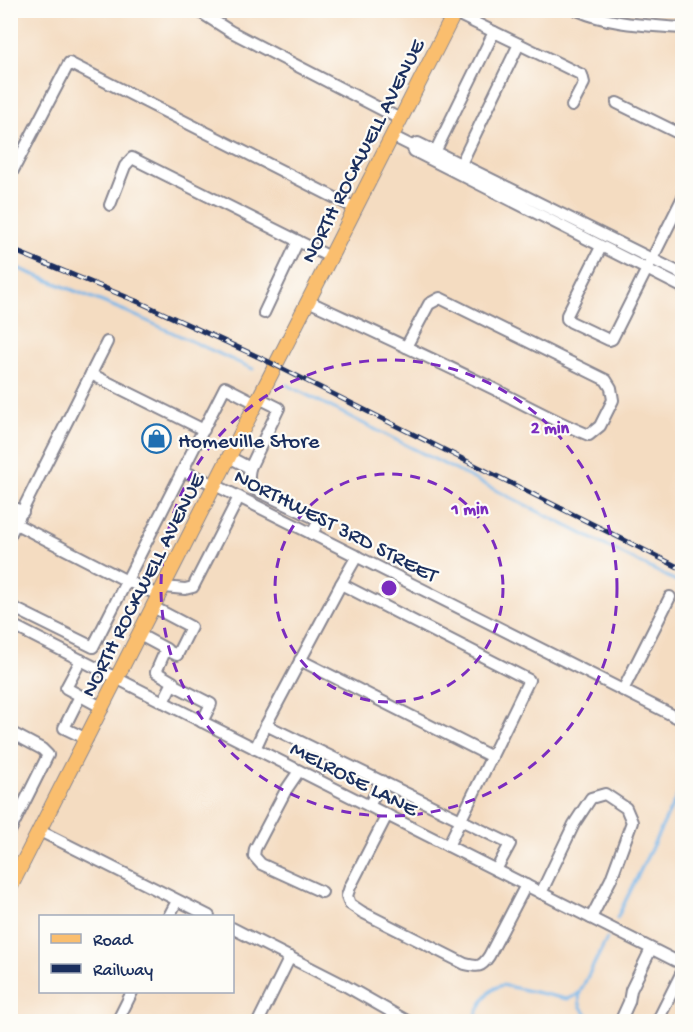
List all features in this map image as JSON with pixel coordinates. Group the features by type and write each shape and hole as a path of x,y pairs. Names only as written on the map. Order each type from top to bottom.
{"main road":[{"name":"NORTH ROCKWELL AVENUE","path":"10,888 454,14"}],"street":[{"path":"197,10 230,31 400,119"},
{"path":"435,10 454,14 582,75 584,83 572,106"},
{"path":"577,10 587,15 619,23 682,28"},
{"path":"435,152 494,32"},
{"path":"459,169 519,44"},
{"path":"10,176 69,63 355,208"},
{"path":"617,103 682,135"},
{"path":"392,136 412,146 414,151 459,169 649,264 682,287"},
{"path":"412,146 418,143 459,169"},
{"path":"110,205 125,166 132,158 330,257"},
{"path":"601,247 567,319 609,340 612,339 682,199"},
{"path":"556,217 601,247 682,274"},
{"path":"264,313 298,241"},
{"path":"308,301 589,435 600,426 613,400 611,388 606,380 440,298 429,304 406,347"},
{"path":"107,342 13,529 159,596 191,627 177,655 140,635"},
{"path":"91,374 204,430"},
{"path":"103,708 66,688 93,647 128,581 225,387 279,408 250,468 248,479 256,489 319,520 312,534"},
{"path":"229,457 250,468"},
{"name":"NORTHWEST 3RD STREET","path":"183,471 682,720"},
{"path":"159,596 193,587 239,497"},
{"path":"10,506 22,512"},
{"path":"255,749 300,660 357,556"},
{"path":"341,584 529,680 448,846"},
{"path":"623,690 670,597"},
{"path":"10,606 93,647"},
{"name":"MELROSE LANE","path":"10,624 682,964"},
{"path":"52,645 60,630"},
{"path":"166,650 156,672 173,682 172,684 211,704 202,722"},
{"path":"300,660 492,757"},
{"path":"164,702 172,684"},
{"path":"80,696 64,728 87,739"},
{"path":"266,725 510,844 496,870"},
{"path":"10,732 42,748 48,755 10,831"},
{"path":"299,771 277,807 255,849 254,856 261,864 322,892"},
{"path":"369,806 382,781"},
{"path":"541,893 574,824 591,798 605,794 627,808 632,822 611,879 591,918"},
{"path":"387,815 350,886 347,896 350,904 465,964 476,967 484,964 526,885"},
{"path":"40,831 207,915"},
{"path":"170,915 177,901"},
{"path":"234,929 344,985 403,1020"},
{"path":"620,1022 651,948"},
{"path":"258,1022 290,957"},
{"path":"657,1022 682,972"},
{"path":"117,1022 132,993"}],"waterway":[{"path":"10,265 125,311 253,369"},
{"path":"287,385 682,584"},
{"path":"617,918 682,786"},
{"path":"594,1022 580,1006 579,998 607,938"},
{"path":"473,1022 487,995 502,985 567,999 580,992"}],"railway":[{"path":"10,249 141,303 263,359 682,569"}],"place":[{"name":"Homeville Store","path":"157,439"}]}
